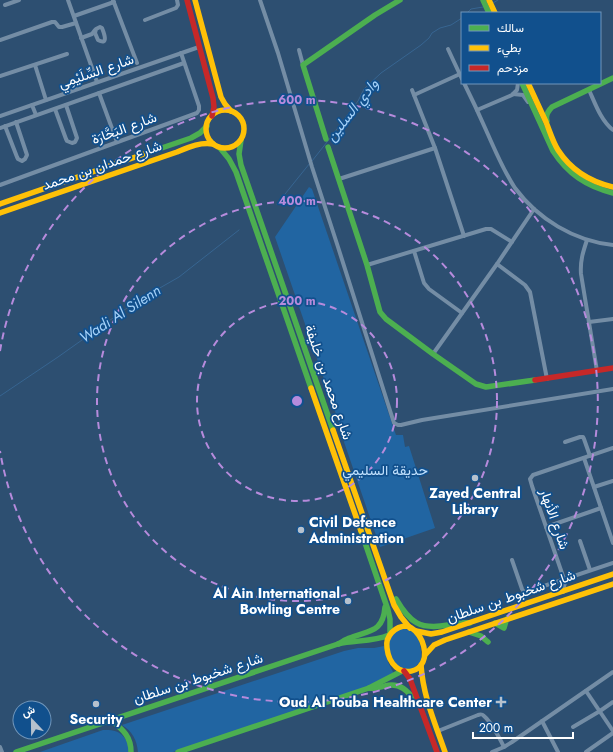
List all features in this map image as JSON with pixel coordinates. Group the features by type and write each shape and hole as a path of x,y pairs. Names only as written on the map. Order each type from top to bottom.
{"main road":[{"path":"187,0 213,98 214,107 206,130 208,138 213,144 220,148 228,148 235,146 241,140 244,133 244,125 240,118 224,104 221,97 195,0"},
{"path":"326,139 303,65 375,15 400,0"},
{"path":"486,1 491,12"},
{"path":"531,90 540,104 544,107 552,107 613,78"},
{"path":"522,84 557,157 571,173 590,186 613,193"},
{"path":"528,84 558,150 566,161 590,179 605,186 613,187"},
{"path":"551,135 546,118 552,107"},
{"path":"212,116 219,112 231,111"},
{"name":"شارع حمدان بن محمد","path":"0,204 191,138 200,133 207,126"},
{"name":"شارع محمد بن خليفة","path":"241,140 239,154 241,165 394,605 398,613 410,628"},
{"name":"شارع حمدان بن محمد","path":"0,213 193,145 203,143 213,144"},
{"path":"328,147 367,265 380,312 386,319 476,384 486,387 613,368"},
{"name":"شارع محمد بن خليفة","path":"220,148 230,159 244,194 389,614 390,634"},
{"name":"شارع شخبوط بن سلطان","path":"416,632 437,634 613,574"},
{"path":"573,597 583,590 613,581"},
{"name":"شارع شخبوط بن سلطان","path":"425,655 434,645 440,642 613,584"},
{"path":"388,586 405,614 417,624 435,627 464,622 470,623"},
{"path":"592,590 613,588"},
{"path":"338,644 349,638 370,632 378,626 384,615 384,599"},
{"path":"178,752 369,688 403,671 410,672 415,670 421,665 425,655 422,643 416,632 405,626 398,627 390,634 386,642 386,648 391,662 403,671 412,684 437,752"},
{"path":"469,632 481,636 488,642"},
{"name":"شارع شخبوط بن سلطان","path":"16,752 338,644 352,641 375,640 390,634"},
{"path":"421,665 422,684 445,752"},
{"path":"369,688 376,689 390,685 399,686 409,692 422,708"},
{"path":"111,720 127,734 131,744 131,752"}],"street":[{"path":"5,5 19,0"},
{"path":"68,0 97,82"},
{"path":"145,20 176,8 178,5 177,0"},
{"path":"260,0 394,423 396,425 401,425 422,420 613,389"},
{"path":"74,16 113,1 137,63"},
{"path":"0,40 52,22 55,22 62,27 76,23"},
{"path":"81,38 95,33"},
{"name":"شارع السِّلَيْمِي","path":"0,116 199,47"},
{"path":"414,95 461,76 448,49"},
{"path":"299,50 303,65"},
{"name":"شارع البَحَّارَة","path":"0,185 195,114 198,111 199,106 181,53"},
{"path":"0,76 66,54"},
{"name":"شارع السِّلَيْمِي","path":"0,128 184,63"},
{"path":"34,65 46,100"},
{"path":"464,84 506,172 522,196 534,209 572,235 587,240 613,245"},
{"path":"477,110 512,94 518,90 518,84"},
{"path":"412,90 435,148 464,236"},
{"path":"589,90 603,119 613,130"},
{"path":"99,93 117,142"},
{"path":"512,94 520,94 524,96 535,112"},
{"path":"32,105 36,115"},
{"path":"55,109 66,139 69,142 75,142 77,138 66,105"},
{"path":"5,126 17,157 22,161 27,155 16,122"},
{"path":"326,139 328,147"},
{"path":"339,179 435,148"},
{"path":"433,354 534,209"},
{"path":"367,265 486,229 491,229 512,242"},
{"path":"587,240 580,265 597,370"},
{"path":"414,251 424,283 429,289 462,313"},
{"path":"497,264 525,284 530,292 547,379"},
{"path":"589,322 613,319"},
{"path":"565,442 581,437 583,438 590,456"},
{"name":"شارع الأنهار","path":"564,581 530,482 531,477 613,448"},
{"path":"584,458 613,543"},
{"path":"594,487 613,481"},
{"path":"546,527 601,508"},
{"path":"580,541 590,570"},
{"path":"512,560 524,592 564,581 613,562"},
{"path":"564,581 568,586 573,588"},
{"path":"562,592 564,581"},
{"path":"492,752 504,747 613,672"},
{"path":"586,691 613,732 586,752"},
{"path":"573,727 613,702"},
{"path":"438,731 481,714 495,731 504,747"},
{"path":"542,721 558,752"},
{"path":"0,747 2,752"}],"green space":[{"name":"حديقة السليمي","path":"309,187 312,189 396,435 403,435 405,447 409,446 435,528 380,547 275,237"},
{"path":"401,629 406,629 414,633 419,640 422,660 413,669 401,669 392,659 388,647 392,633"},
{"path":"384,646 388,662 394,674 371,687 173,752 138,752 133,736 129,730 122,725 344,651 358,648 374,648"},
{"path":"103,730 118,732 122,735 129,746 130,752 40,752"}],"waterway":[{"name":"وادي السلين","path":"493,3 498,0"},
{"name":"وادي السلين","path":"468,12 471,9 483,7"},
{"name":"وادي السلين","path":"312,161 358,101 364,89 381,73 421,45 432,33 440,28 451,25 461,19"},
{"name":"وادي السلين","path":"277,204 310,163"},
{"name":"Wadi Al Silenn","path":"0,396 137,301 179,277 239,230"}],"traffic: fast":[{"path":"326,139 303,65 375,15 400,0"},
{"path":"483,0 489,12"},
{"path":"601,84 613,78"},
{"path":"522,84 553,151 559,159 571,173 578,178 594,187 613,193"},
{"path":"547,121 547,113 552,107 600,84"},
{"path":"147,153 191,138 200,133 207,126"},
{"path":"241,140 239,154 241,165 333,430"},
{"path":"328,147 367,265 380,312 386,319 476,384 486,387 535,380"},
{"path":"220,148 229,159 236,172 311,388"},
{"path":"361,531 388,610 390,619 390,633"},
{"path":"396,599 411,619 423,625 438,626 470,623"},
{"path":"338,644 348,638 369,632 378,626 384,615 385,607"},
{"path":"495,623 504,628 508,618"},
{"path":"469,632 481,636 488,642"},
{"path":"16,752 338,644 377,639 389,635"},
{"path":"178,752 369,688 402,671"},
{"path":"369,688 390,685 399,686 407,691 416,702"},
{"path":"111,720 123,730 128,737 131,752"}],"traffic: slow":[{"path":"195,0 221,97 231,111"},
{"path":"489,0 495,12"},
{"path":"528,84 555,144 563,157 569,164 582,174 597,182 613,187"},
{"path":"221,110 229,110 236,113 241,118 244,129 241,140 236,145 229,148 221,148 214,145 209,140 206,133 206,125 209,118 214,113 221,110"},
{"path":"0,213 199,144 213,144"},
{"path":"0,204 147,153"},
{"path":"311,388 361,531"},
{"path":"333,430 394,605 410,628"},
{"path":"416,631 431,634 442,632 613,574"},
{"path":"425,655 434,645 445,640 613,584"},
{"path":"403,626 407,626 414,630 419,636 425,653 423,662 418,668 411,671 404,671 396,667 390,659 387,648 389,636 392,632 403,626"},
{"path":"421,665 427,699 445,752"}],"traffic: jam":[{"path":"187,0 213,98 214,107 212,116"},
{"path":"535,380 613,368"},
{"path":"404,671 410,679 437,752"}],"place":[{"name":"Zayed Central Library","path":"475,478"},
{"name":"Civil Defence Administration","path":"301,530"},
{"name":"Al Ain International Bowling Centre","path":"348,601"},
{"name":"Oud Al Touba Healthcare Center","path":"501,702"},
{"name":"Security","path":"96,704"}]}
